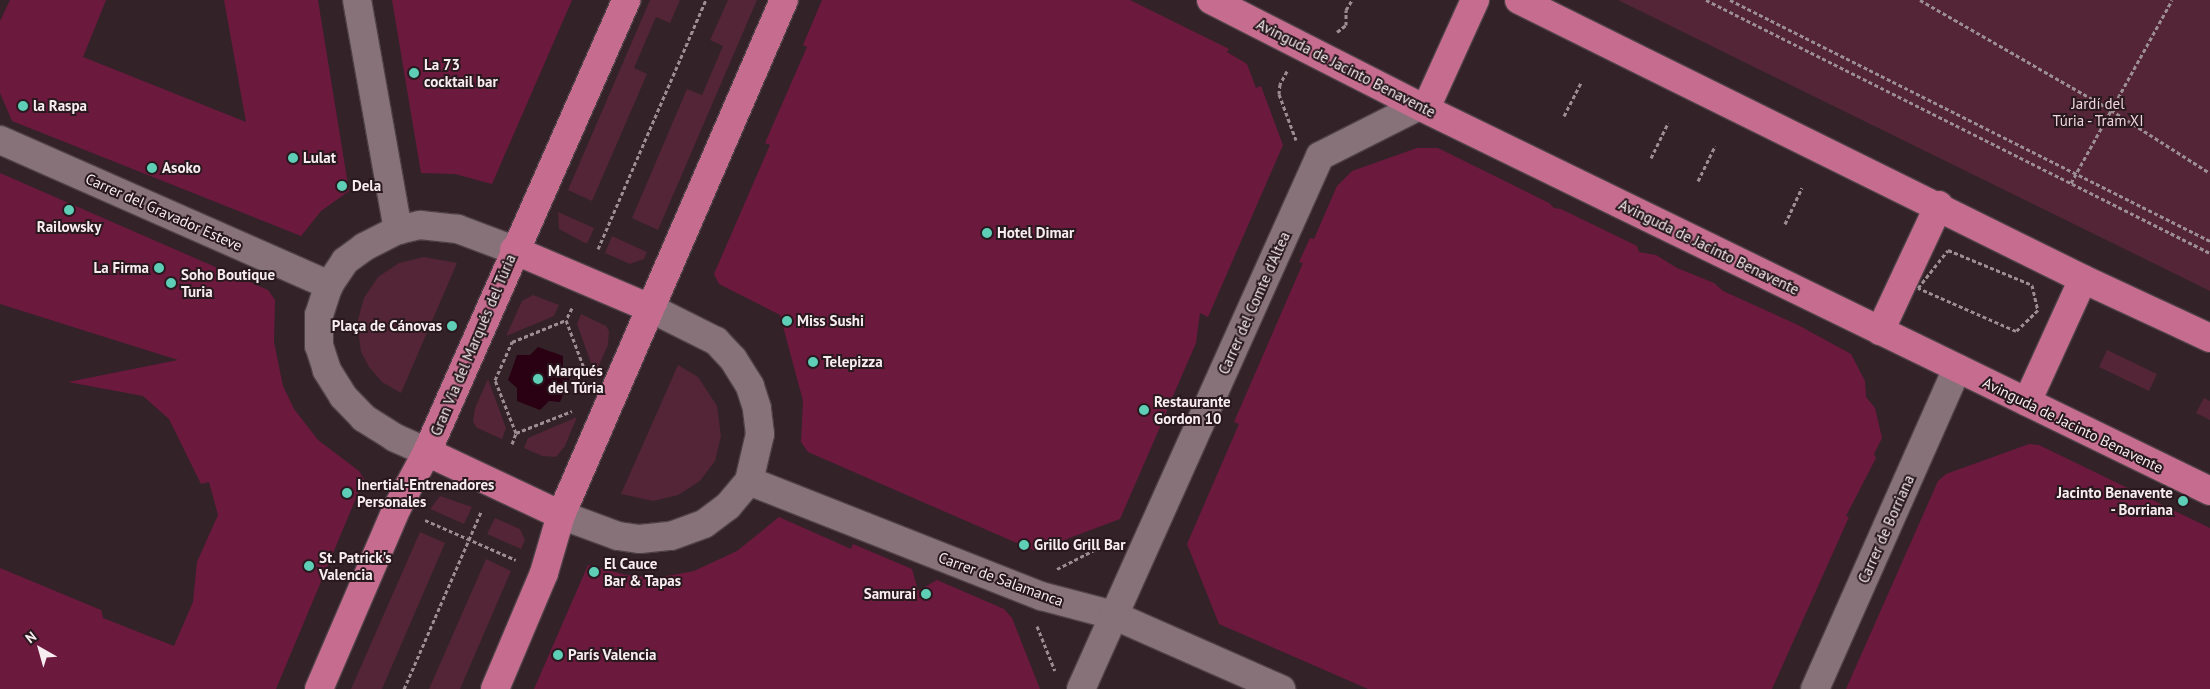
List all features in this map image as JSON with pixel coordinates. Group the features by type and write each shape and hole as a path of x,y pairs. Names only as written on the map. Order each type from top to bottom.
{"main road":[{"name":"Gran Via del Marqués del Túria","path":"320,689 397,508 427,452 514,250 626,0"},
{"path":"495,689 544,572 561,515 784,0"},
{"path":"1422,107 1475,0"},
{"path":"1520,0 1939,205 2083,279 2210,338"},
{"name":"Avinguda de Jacinto Benavente","path":"1231,4 1422,107 2210,491"},
{"path":"1880,331 1939,205"},
{"path":"514,250 650,308"},
{"path":"2027,402 2083,279"},
{"path":"427,452 561,515"}],"street":[{"path":"357,0 398,230"},
{"name":"Carrer del Comte d'Altea","path":"1082,689 1113,615 1320,156 1422,107"},
{"name":"Carrer del Gravador Esteve","path":"0,140 329,285"},
{"path":"427,452 394,437 364,418 343,396 327,370 318,346 319,315 329,285 346,261 364,246 398,230 440,225 482,236 514,250"},
{"path":"561,515 618,536 640,539 671,536 704,524 728,506 749,481 760,434 757,408 750,386 733,358 716,341 650,308"},
{"name":"Carrer de Borriana","path":"1815,689 1957,368"},
{"name":"Carrer de Salamanca","path":"749,481 1041,596 1113,615 1281,689"}],"path":[{"path":"598,250 706,0"},
{"path":"1346,25 1346,10 1352,0"},
{"path":"1706,0 2210,253"},
{"path":"1730,0 2076,172 2210,241"},
{"path":"1920,0 2111,110 2210,173"},
{"path":"2071,183 2172,0"},
{"path":"1289,68 1280,84 1279,94 1299,147"},
{"path":"1564,116 1581,82"},
{"path":"1651,158 1668,124"},
{"path":"1698,181 1715,146"},
{"path":"1785,224 1802,188"},
{"path":"1948,250 2032,285 2038,310 2016,331 1918,288 1948,250"},
{"path":"512,444 516,433 495,380 512,342 566,320 573,305"},
{"path":"566,320 587,376 584,384"},
{"path":"516,433 573,411 576,402"},
{"path":"404,689 481,512"},
{"path":"425,520 516,560"},
{"path":"1057,675 1034,620 1041,596 1056,569 1116,539"}],"green space":[{"path":"650,0 680,0 670,23 656,17 634,68 647,74 592,201 568,190"},
{"path":"728,0 757,0 658,230 632,218 687,89 702,95 723,46 710,40"},
{"name":"Jardí del Túria - Tram XI","path":"1618,0 2210,0 2210,291"},
{"path":"558,212 594,228 587,244 559,229"},
{"path":"612,236 647,252 644,259 630,264 605,253"},
{"path":"424,257 457,263 401,393 382,382 369,367 361,352 357,323 364,298 378,277 399,263"},
{"path":"533,295 559,305 554,316 506,336 522,301"},
{"path":"581,314 606,326 609,331 608,345 595,374 577,324"},
{"path":"2107,350 2157,374 2149,391 2099,367"},
{"path":"678,365 698,377 717,406 721,436 715,461 700,481 678,495 653,501 621,494"},
{"path":"488,379 506,428 502,439 477,428 473,422 475,408"},
{"path":"2204,398 2210,401 2210,420 2196,413"},
{"path":"577,417 565,446 556,457 542,456 524,448 528,438"},
{"path":"440,496 472,507 464,524 430,509"},
{"path":"495,518 520,529 525,540 521,549 487,534"},
{"path":"420,532 445,543 382,689 351,689"},
{"path":"486,559 511,571 460,689 429,689"}],"shaded area":[{"path":"538,347 563,356 563,368 570,377 560,402 549,401 540,410 517,401 517,388 508,380 517,355 530,355"}],"building":[{"path":"10,0 106,0 83,57 246,122 224,0 318,0 349,191 321,211 301,236 12,121 0,93 0,21"},
{"path":"392,0 572,0 492,184 455,174 421,173"},
{"path":"822,0 1130,0 1229,49 1227,52 1247,64 1256,88 1261,86 1283,145 1208,317 1200,313 1196,343 1173,396 1166,404 1167,411 1120,519 1035,551 808,452 801,442 803,401 780,315 719,284 714,274 770,145 765,143 807,47 803,45"},
{"path":"1417,148 1438,148 1549,203 1554,208 1561,209 1637,246 1639,252 1656,255 1677,268 1714,283 1723,291 1798,325 1851,354 1865,381 1866,397 1875,408 1882,438 1874,454 1876,458 1846,516 1849,517 1772,689 1368,689 1219,624 1187,544 1239,424 1234,422 1303,263 1299,262 1310,238 1314,239 1337,186 1352,171"},
{"path":"0,173 268,290 275,300 274,342 283,386 294,409 318,440 359,471 364,479 276,689 0,689 0,568 101,610 103,618 174,646 193,602 197,562 218,515 209,482 201,484 169,419 143,396 68,382 178,360 0,304"},
{"path":"2029,444 2039,445 2210,528 2210,689 1846,689 1938,481 1946,474"},
{"path":"779,517 851,549 853,544 912,569 918,591 937,580 1004,609 1012,618 1040,689 534,689 588,565 626,575 656,578 694,571 737,551"}],"place":[{"name":"La 73 cocktail bar","path":"414,73"},
{"name":"la Raspa","path":"23,106"},
{"name":"Lulat","path":"293,158"},
{"name":"Asoko","path":"152,168"},
{"name":"Dela","path":"342,186"},
{"name":"Railowsky","path":"69,210"},
{"name":"Hotel Dimar","path":"987,233"},
{"name":"La Firma","path":"159,268"},
{"name":"Soho Boutique Turia","path":"171,283"},
{"name":"Miss Sushi","path":"787,321"},
{"name":"Plaça de Cánovas","path":"452,326"},
{"name":"Telepizza","path":"813,362"},
{"name":"Marqués del Túria","path":"538,379"},
{"name":"Restaurante Gordon 10","path":"1144,410"},
{"name":"Inertial-Entrenadores Personales","path":"347,493"},
{"name":"Jacinto Benavente - Borriana","path":"2183,501"},
{"name":"Grillo Grill Bar","path":"1024,545"},
{"name":"St. Patrick's Valencia","path":"309,566"},
{"name":"El Cauce Bar & Tapas","path":"594,572"},
{"name":"Samurai","path":"926,594"},
{"name":"París Valencia","path":"558,655"}]}
